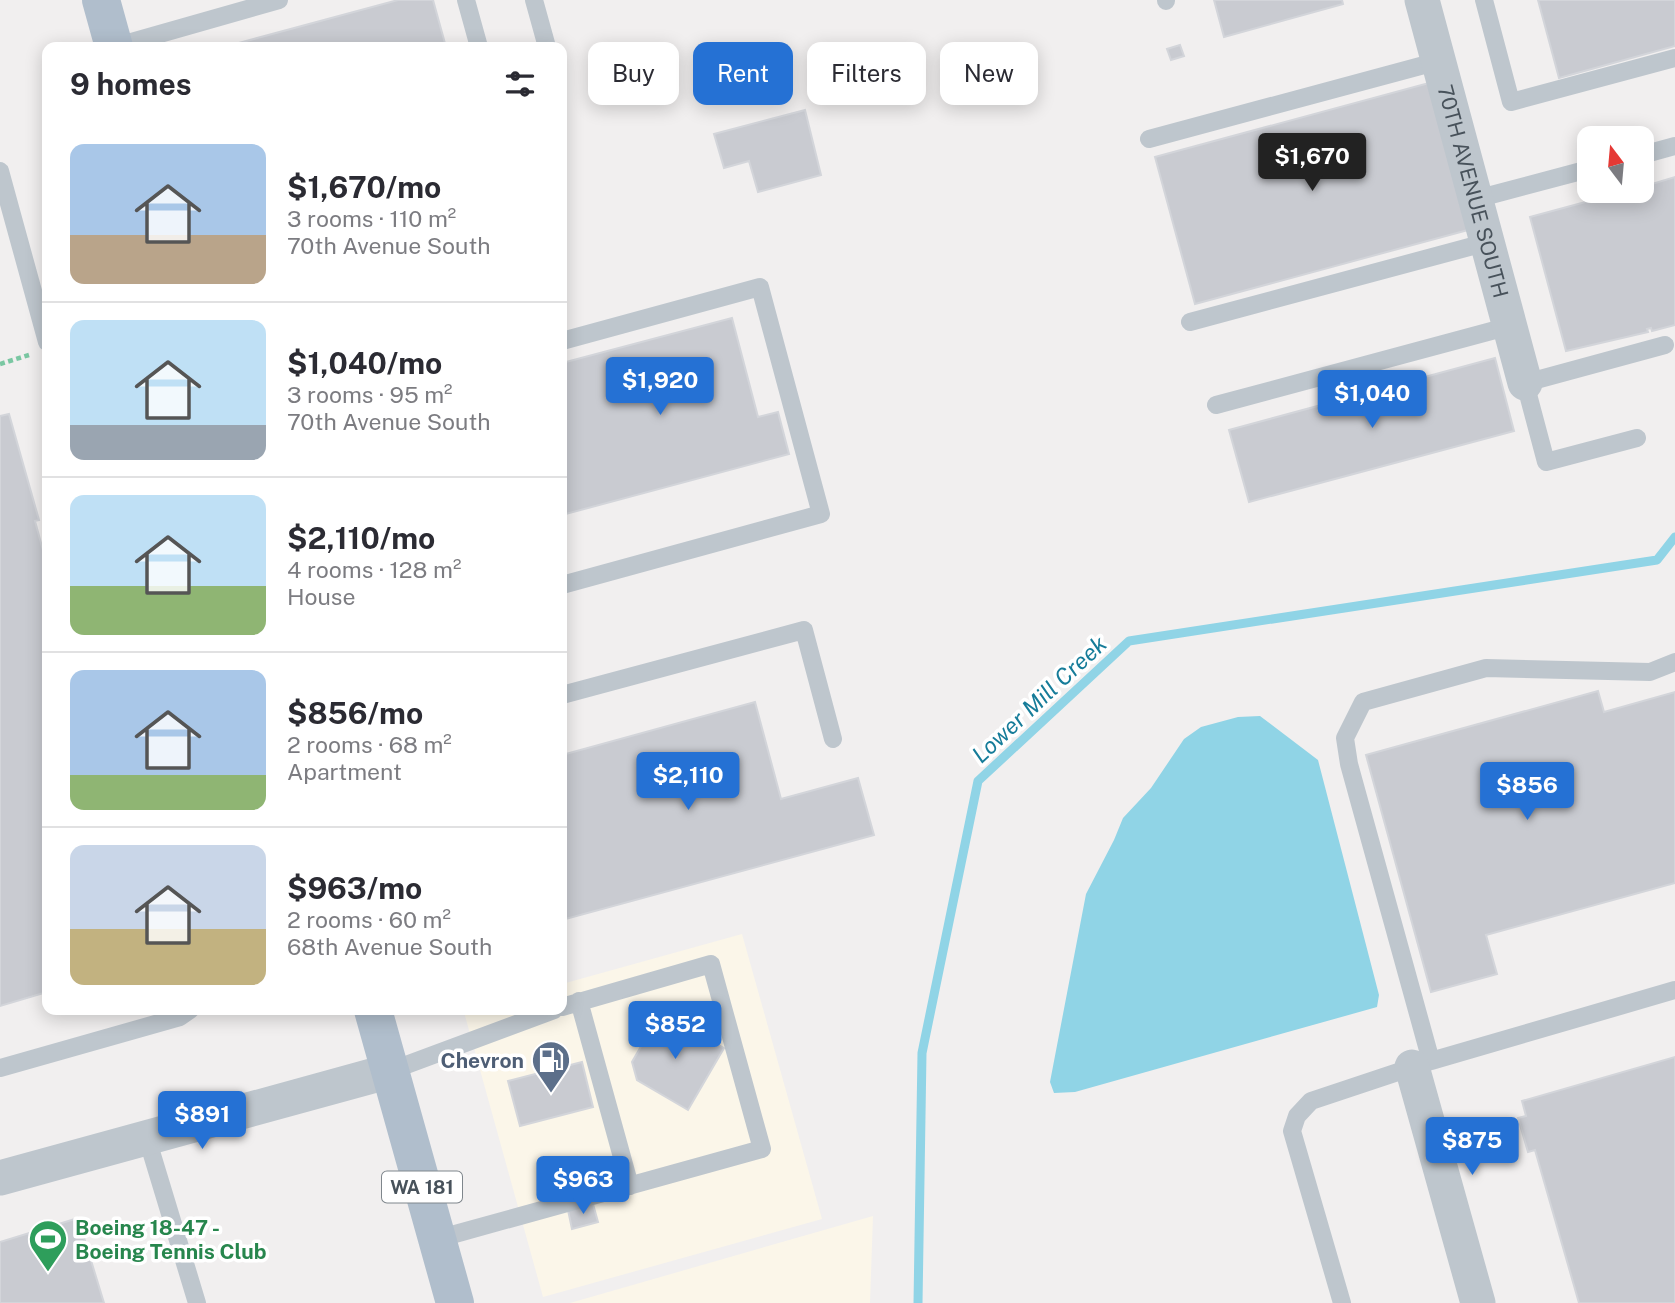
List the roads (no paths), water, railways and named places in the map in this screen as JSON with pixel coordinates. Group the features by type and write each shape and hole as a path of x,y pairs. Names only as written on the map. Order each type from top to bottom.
{"main road":[{"path":"101,0 113,42"},
{"name":"WA 181","path":"374,1015 455,1303"}],"street":[{"name":"70TH AVENUE SOUTH","path":"1422,0 1525,383"},
{"path":"1422,1064 1478,1303"},
{"path":"0,1178 390,1070"}],"lane":[{"path":"130,42 255,3 279,0"},
{"path":"466,0 478,42"},
{"path":"534,0 546,42"},
{"path":"1484,0 1511,102 1675,58"},
{"path":"1149,139 1439,61"},
{"path":"1654,152 1675,146"},
{"path":"0,171 41,348"},
{"path":"1476,200 1577,172"},
{"path":"1190,322 1488,242"},
{"path":"567,340 760,287 821,514 567,584"},
{"path":"1216,405 1510,326"},
{"path":"1637,438 1546,462 1525,383 1665,345"},
{"path":"567,694 804,630 833,739"},
{"path":"1422,1064 1349,764 1345,738 1363,702 1486,668 1650,672 1675,662"},
{"path":"437,1239 762,1149 711,964 567,1005"},
{"path":"1342,1303 1292,1131 1297,1116 1311,1101 1422,1064 1675,990"},
{"path":"579,1001 630,1186"},
{"path":"0,1068 183,1015"},
{"path":"390,1070 540,1015"},
{"path":"147,1138 197,1303"}],"water":[{"path":"1260,716 1318,760 1379,995 1377,1007 1075,1092 1054,1093 1050,1082 1086,894 1123,818 1151,788 1184,739 1201,727 1238,717"}],"waterway":[{"name":"Lower Mill Creek","path":"918,1303 922,1053 978,781 1129,641 1657,560 1675,537"}],"place":[{"name":"Chevron","path":"551,1094"},
{"name":"Boeing 18-47 - Boeing Tennis Club","path":"48,1273"}]}
